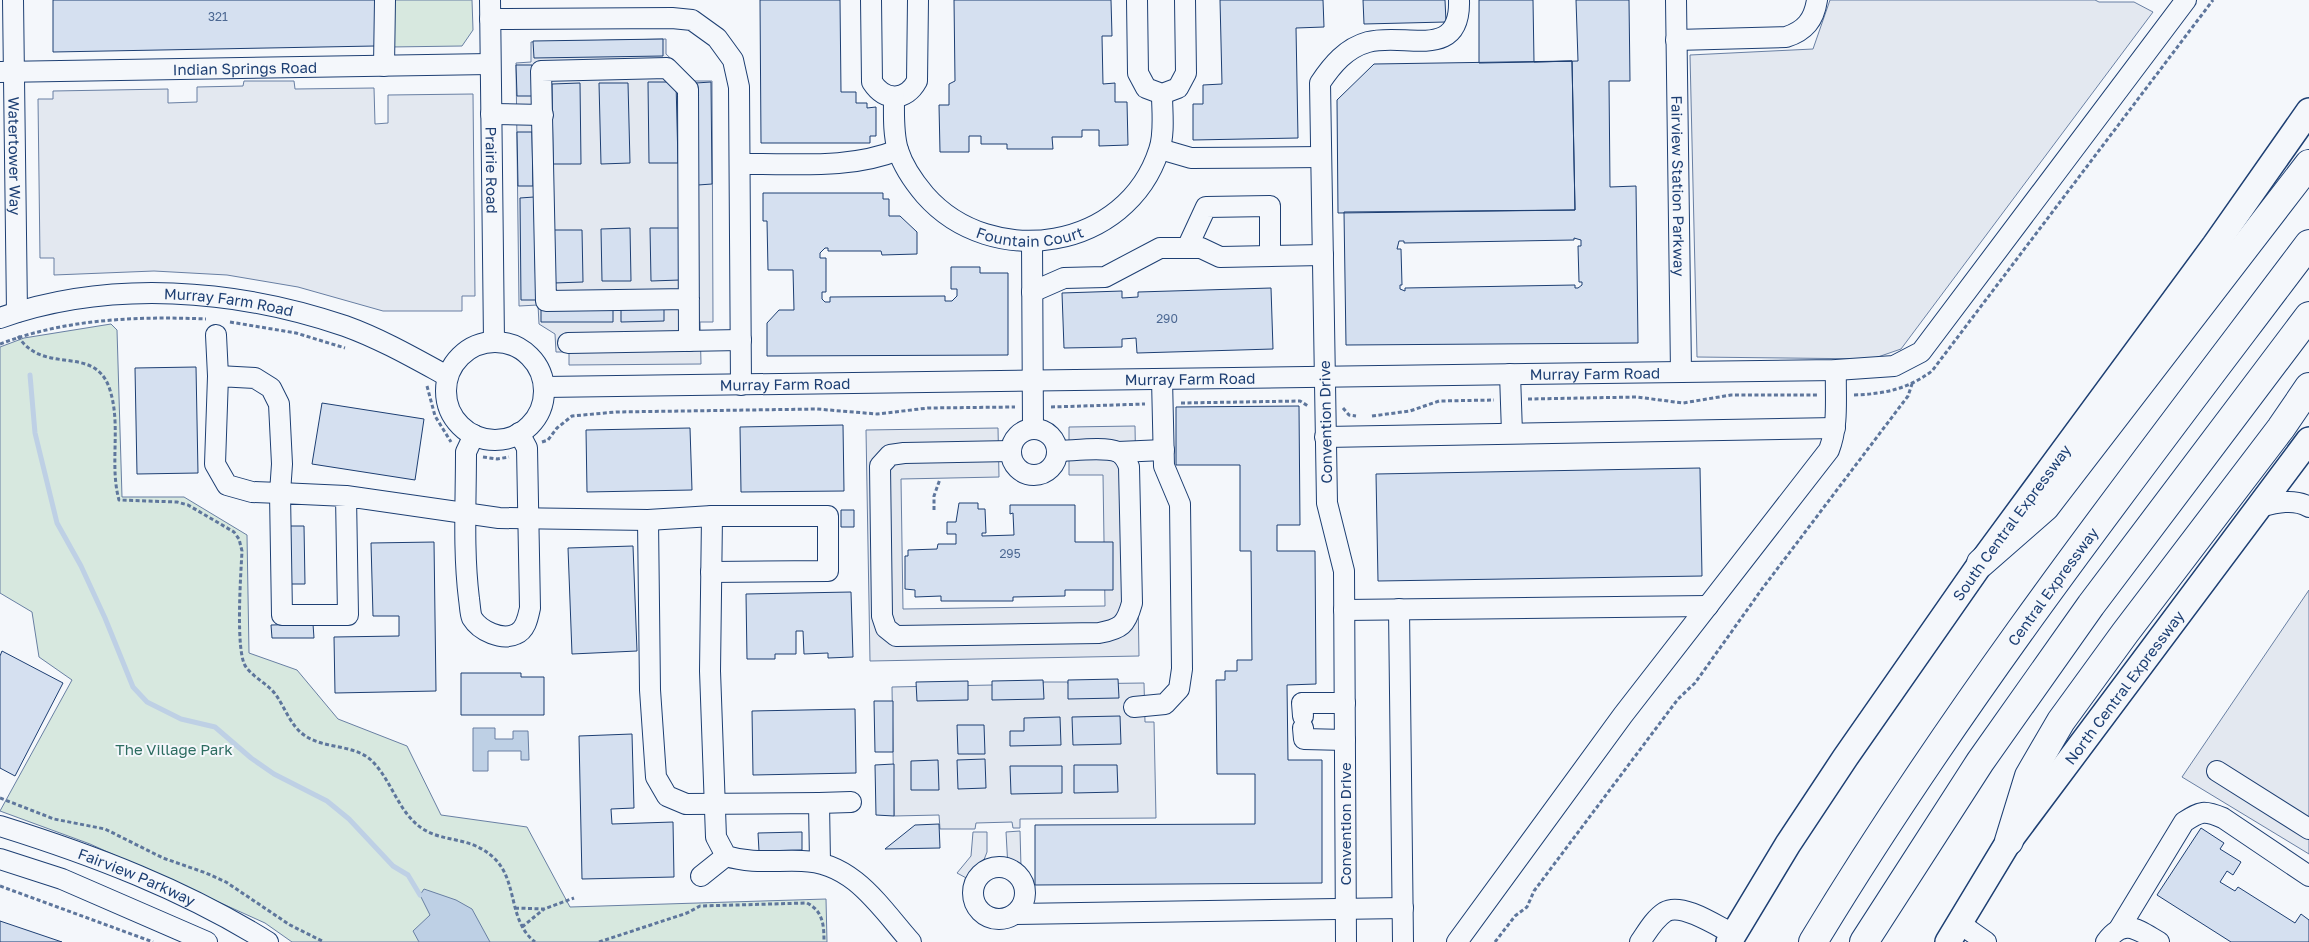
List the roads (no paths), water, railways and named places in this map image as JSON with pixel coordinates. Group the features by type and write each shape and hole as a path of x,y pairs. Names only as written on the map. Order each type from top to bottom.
{"highway":[{"path":"1982,563 2045,507 2309,164"},
{"name":"Central Expressway","path":"1814,942 1894,813 2001,655 2309,244"},
{"path":"1864,942 1980,762 2091,605 2309,316"},
{"path":"2009,840 2029,776 2060,721 2124,633 2281,428 2309,387"}],"main road":[{"name":"South Central Expressway","path":"1731,938 1845,758 1982,563 2215,245 2309,111"},
{"name":"North Central Expressway","path":"1954,932 2009,840 2309,440"}],"street":[{"name":"Watertower Way","path":"11,320 7,72 13,0"},
{"path":"384,66 385,0"},
{"path":"871,0 872,82 877,90 885,95 894,97 904,95 912,90 917,81 918,0"},
{"path":"1137,0 1138,73 1146,88 1162,94 1178,88 1186,74 1185,0"},
{"name":"Convention Drive","path":"1346,942 1344,571 1327,503 1320,83 1331,67 1347,51 1369,42 1431,41 1444,37 1453,31 1458,22 1459,0"},
{"name":"Fairview Station Parkway","path":"1676,0 1681,372"},
{"path":"1676,40 1786,37 1800,32 1813,17 1817,0"},
{"name":"Murray Farm Road","path":"544,388 1836,370 1894,366 1921,352 2186,0"},
{"path":"490,10 692,20 717,38 733,60 739,87 741,385"},
{"name":"Prairie Road","path":"490,10 494,341"},
{"name":"Indian Springs Road","path":"7,72 490,64"},
{"path":"689,299 546,301 541,71 667,68 688,89 689,299 689,341"},
{"name":"Fountain Court","path":"894,97 898,150 913,181 936,207 965,227 997,239 1032,242 1060,239 1086,230 1110,216 1132,197 1148,174 1160,149 1162,94"},
{"path":"491,114 543,115"},
{"path":"1160,149 1191,158 1321,157"},
{"path":"740,164 844,163 876,159 898,150"},
{"path":"1188,248 1206,207 1270,206 1270,256"},
{"path":"1032,242 1033,429"},
{"path":"1032,292 1064,278 1105,277 1160,248 1201,248 1220,257 1322,256"},
{"name":"Murray Farm Road","path":"11,320 72,300 127,294 183,294 239,299 294,310 347,327 398,349 447,376"},
{"path":"216,325 218,376 215,464 227,486 252,492 346,496 499,518 648,520 712,516 828,516 828,571 711,572"},
{"path":"568,343 741,340"},
{"path":"494,341 509,343 523,350 534,360 541,373 544,388 543,403 537,418 526,430 523,441 529,519 530,608 526,624 517,634 493,635 479,626 472,617 467,582 466,513 470,444 447,407 445,392 447,376 454,362 465,351 479,344 494,341"},
{"path":"1457,942 1623,715 1829,450 1835,428 1836,370"},
{"path":"1510,374 1512,433"},
{"path":"218,376 255,378 271,388 279,404 282,464 280,493 282,615 348,615 346,496"},
{"path":"1134,707 1166,704 1180,689 1182,669 1180,504 1164,466 1162,379"},
{"path":"1326,436 1835,428"},
{"path":"1033,429 1047,433 1052,438 1057,451 1056,458 1048,470 1034,475 1020,470 1014,465 1011,451 1015,438 1026,430 1033,429"},
{"path":"470,444 497,440 523,441"},
{"path":"1057,451 1118,452 1164,450"},
{"path":"1011,451 904,453 890,455 880,466 882,616 886,628 896,636 1081,634 1115,630 1128,619 1132,603 1129,467 1126,458 1118,452"},
{"path":"2259,507 2282,502 2304,504 2309,507"},
{"path":"712,516 710,671 716,838 726,856 745,862 820,862 843,872 861,884 911,942"},
{"path":"648,520 650,690 656,777 667,796 686,804 851,802"},
{"path":"1344,610 1708,606"},
{"path":"1399,609 1403,942"},
{"path":"1344,740 1304,739 1302,703 1345,703"},
{"path":"2218,771 2307,824"},
{"path":"819,803 820,862"},
{"path":"2112,935 2184,822 2198,813 2209,812 2223,818 2309,876"},
{"name":"Fairview Parkway","path":"0,826 73,849 147,880 227,916 268,942"},
{"path":"701,876 726,856"},
{"name":"Fairview Parkway","path":"0,859 62,879 207,942"},
{"path":"1016,914 1403,908"},
{"path":"1640,942 1654,922 1664,913 1682,909 1731,938"},
{"path":"2112,935 2133,926 2160,942"},
{"path":"1954,932 1986,942"}],"water":[{"path":"473,728 495,728 495,739 513,739 513,731 528,731 529,760 521,760 521,751 488,751 488,771 473,771"},
{"path":"424,889 456,900 472,909 490,942 419,942 413,931 430,915 420,895"}],"waterway":[{"path":"30,375 35,433 57,523 81,566 105,618 133,687 147,702 181,719 215,727 251,758 274,774 327,801 349,819 393,866 408,875 420,895"}],"park label":[{"name":"The Village Park","path":"174,749"}]}
